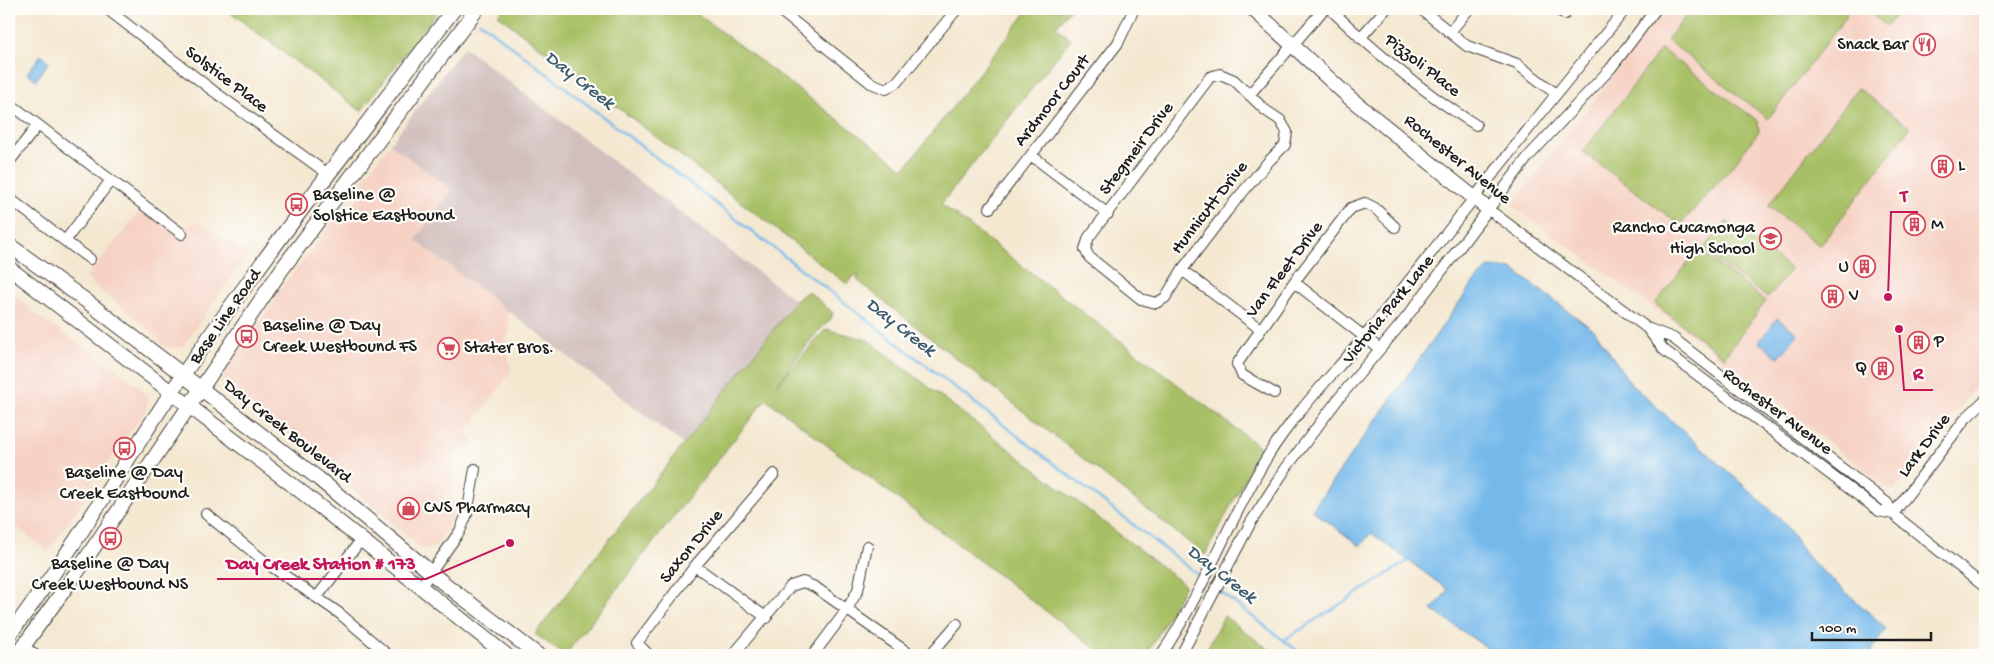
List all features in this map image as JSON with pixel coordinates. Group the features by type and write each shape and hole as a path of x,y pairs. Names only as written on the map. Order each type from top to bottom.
{"main road":[{"name":"Base Line Road","path":"9,635 65,556 183,376 257,270 454,9"},
{"name":"Base Line Road","path":"20,651 77,572 282,269 477,9"},
{"name":"Rochester Avenue","path":"1253,9 1350,98 1488,209"},
{"name":"Day Creek Boulevard","path":"9,246 85,300 319,479 431,573 538,655"},
{"path":"9,268 189,406 506,655"},
{"path":"34,632 40,606 70,567 65,556"}],"street":[{"name":"Solstice Place","path":"106,9 216,93 328,174"},
{"path":"778,9 872,83 886,88 897,82 957,9"},
{"name":"Ardmoor Court","path":"990,208 1118,43 1134,9"},
{"path":"1250,95 1324,9"},
{"name":"Pizzoli Place","path":"1330,9 1360,38 1430,96 1476,125"},
{"path":"1360,38 1386,9"},
{"path":"1421,9 1467,46 1517,64 1555,93"},
{"path":"1450,32 1469,9"},
{"name":"Victoria Park Lane","path":"1161,655 1196,597 1244,497 1270,452 1309,399 1365,337 1555,93 1626,9"},
{"name":"Victoria Park Lane","path":"1181,655 1242,539 1274,485 1328,412 1416,305 1528,157 1611,68 1656,9"},
{"name":"Stegmeir Drive","path":"1156,303 1141,299 1089,257 1085,249 1089,238 1210,77 1220,74 1234,80 1250,95"},
{"name":"Hunnicutt Drive","path":"1156,303 1165,298 1182,270 1233,204 1285,145 1287,132 1280,120 1250,95"},
{"path":"10,107 38,125 182,234"},
{"path":"9,162 38,125"},
{"path":"1031,155 1108,214"},
{"path":"65,241 111,180"},
{"path":"9,198 90,259"},
{"name":"Van Fleet Drive","path":"1274,393 1242,375 1237,364 1294,282 1351,208 1365,203 1376,208 1395,227"},
{"name":"Rochester Avenue","path":"1488,209 1647,328 1664,350 1879,511 1893,514"},
{"path":"1182,270 1260,329"},
{"path":"1294,282 1380,349"},
{"name":"Rochester Avenue","path":"1647,328 1673,338 1688,349 1886,502 1893,514 1985,587"},
{"name":"Lark Drive","path":"1893,514 1966,418 1985,400"},
{"path":"420,588 455,539 464,521 475,469"},
{"name":"Saxon Drive","path":"650,655 638,643 695,566 774,474"},
{"path":"206,514 268,564 349,620 388,655"},
{"path":"317,597 361,540"},
{"path":"813,655 846,611 858,590 867,546"},
{"path":"695,566 767,618"},
{"path":"733,655 767,618 791,586 803,582 815,587 846,611 882,633 911,655"},
{"path":"930,655 957,624"},
{"path":"20,651 35,655"}],"shaded area":[{"name":"Rancho Cucamonga High School","path":"1665,9 1985,9 1985,374 1895,490 1887,488 1691,335 1512,205"},
{"path":"464,47 796,301 683,444 415,240 452,190 390,144"},
{"path":"390,144 452,190 415,240 508,311 510,332 506,338 511,372 466,433 473,439 472,446 464,447 454,457 451,471 453,515 446,531 434,548 422,549 339,478 316,454 224,386 222,372 251,338 280,290 345,207 351,207 365,188 364,179"},
{"path":"149,205 179,228 198,222 247,254 183,346 175,348 164,346 148,328 85,278 140,211"},
{"path":"9,289 38,316 123,374 144,391 149,398 146,410 93,483 96,490 82,503 48,551 9,521"}],"green space":[{"path":"226,9 432,9 437,12 361,111"},
{"path":"503,9 691,9 904,169 1029,9 1070,9 1056,27 1071,39 941,204 1261,448 1205,555 857,280 859,276 852,277 847,284 498,15"},
{"path":"1691,9 1844,9 1847,16 1768,119 1667,40"},
{"path":"1864,9 1900,9 1887,26"},
{"path":"1661,49 1758,121 1759,131 1731,168 1680,225 1583,152"},
{"path":"1858,88 1910,128 1820,246 1768,206"},
{"path":"1726,221 1791,269 1768,298 1703,250"},
{"path":"1698,249 1766,301 1724,357 1655,304"},
{"path":"808,291 833,313 831,319 814,336 775,387 826,329 868,340 1185,585 1147,655 1104,655 766,399 565,655 535,634 796,301"},
{"path":"1224,616 1276,655 1204,655"}],"water":[{"path":"41,55 49,62 36,80 27,73"},
{"path":"1489,267 1512,269 1595,331 1630,383 1784,522 1809,559 1886,628 1869,655 1497,655 1432,610 1448,590 1371,533 1360,546 1312,510 1473,283"},
{"path":"1777,318 1798,334 1779,358 1759,342"}],"waterway":[{"name":"Day Creek","path":"480,22 1201,577"},
{"path":"1284,640 1408,561"},
{"name":"Day Creek","path":"1219,591 1303,655"}],"place":[{"name":"Snack Bar","path":"1924,45"},
{"name":"L","path":"1942,166"},
{"name":"Baseline @ Solstice Eastbound","path":"297,205"},
{"name":"M","path":"1915,225"},
{"name":"Rancho Cucamonga High School","path":"1771,238"},
{"name":"U","path":"1865,267"},
{"name":"V","path":"1833,296"},
{"name":"T","path":"1888,297"},
{"name":"R","path":"1899,329"},
{"name":"Baseline @ Day Creek Westbound FS","path":"247,336"},
{"name":"P","path":"1918,342"},
{"name":"Stater Bros.","path":"448,348"},
{"name":"Q","path":"1883,368"},
{"name":"Baseline @ Day Creek Eastbound","path":"124,448"},
{"name":"CVS Pharmacy","path":"408,508"},
{"name":"Baseline @ Day Creek Westbound NS","path":"110,539"},
{"name":"Day Creek Station # 173","path":"510,543"}]}
